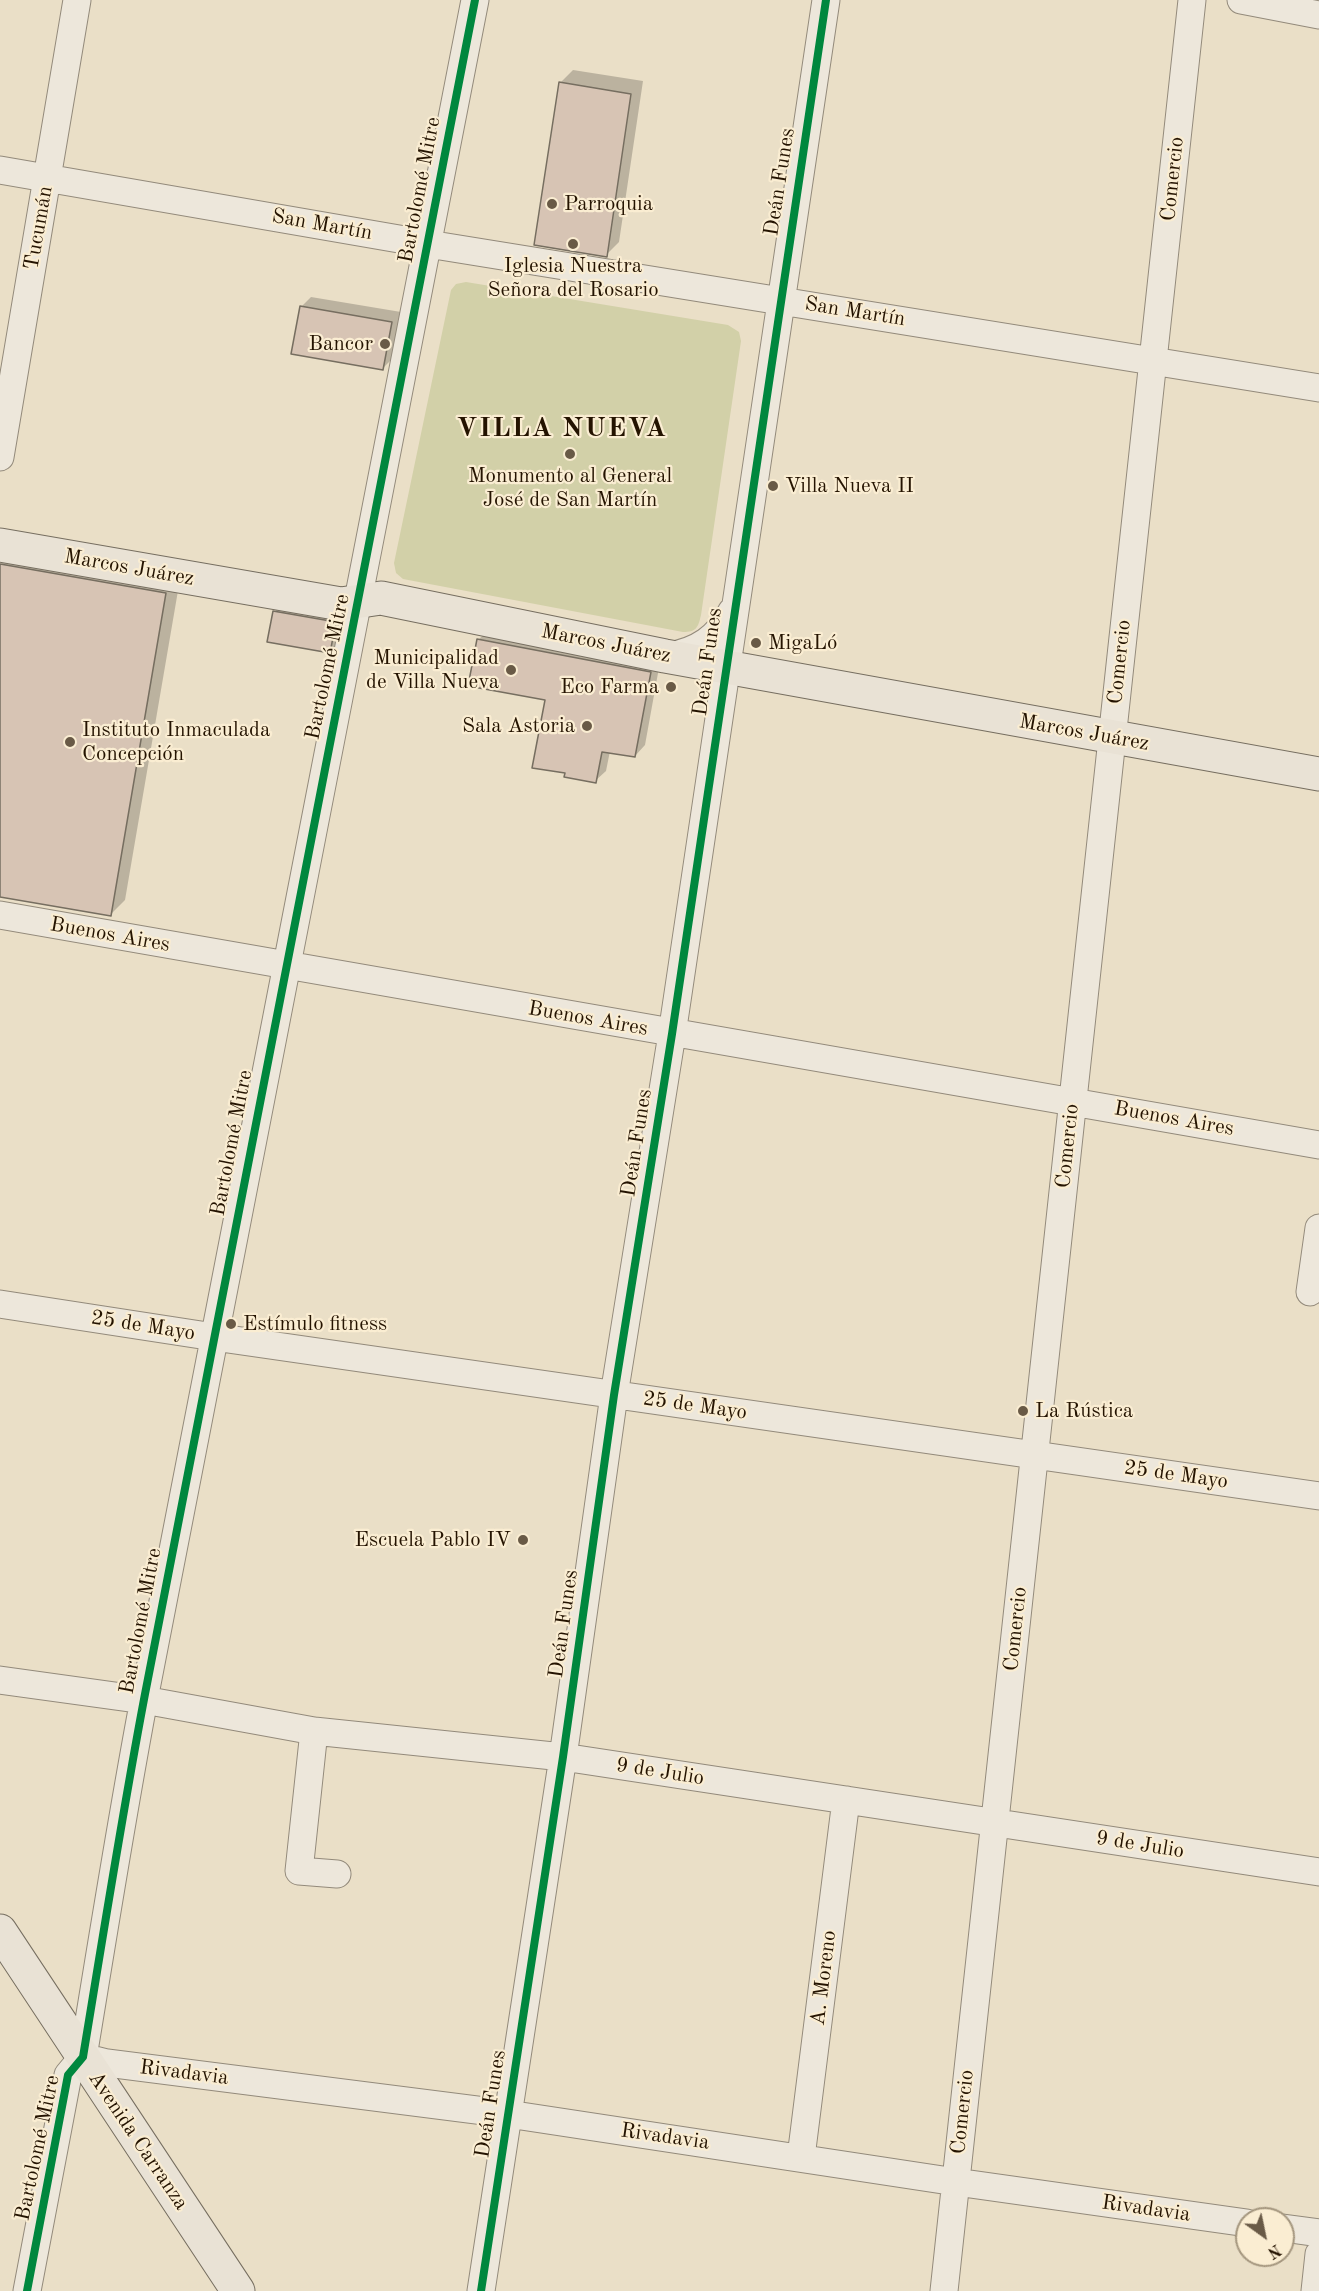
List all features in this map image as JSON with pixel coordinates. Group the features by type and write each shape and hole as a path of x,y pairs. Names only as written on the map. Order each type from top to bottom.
{"main road":[{"name":"Marcos Juárez","path":"0,545 341,604 381,598 726,668 1319,774"},
{"name":"Avenida Carranza","path":"0,1931 75,2066 212,2291"},
{"name":"Avenida Carranza","path":"0,1971 75,2066 238,2291"}],"street":[{"name":"Tucumán","path":"0,457 77,0"},
{"name":"Bartolomé Mitre","path":"27,2291 75,2066 285,965 360,602 475,0"},
{"name":"Deán Funes","path":"481,2291 563,1757 614,1395 672,1034 826,0"},
{"name":"Comercio","path":"944,2291 1192,0"},
{"path":"1241,0 1319,15"},
{"name":"San Martín","path":"0,170 428,244 1319,388"},
{"path":"664,656 681,654 703,645 720,629 735,605"},
{"name":"Buenos Aires","path":"0,915 1319,1145"},
{"path":"1310,1292 1319,1228"},
{"name":"25 de Mayo","path":"0,1304 214,1337 1319,1496"},
{"name":"9 de Julio","path":"0,1680 144,1700 314,1731 563,1757 1319,1872"},
{"path":"314,1731 299,1871 337,1874"},
{"name":"A. Moreno","path":"801,2157 846,1800"},
{"name":"Rivadavia","path":"75,2066 107,2063 508,2114 956,2182 1235,2221"},
{"path":"1295,2230 1319,2233"},
{"path":"1315,2291 1319,2254"}],"shaded area":[{"path":"466,282 728,325 739,332 741,341 701,615 694,630 683,632 403,579 396,573 394,563 451,290 456,284"}],"building":[{"path":"559,82 631,94 607,257 534,245"},
{"path":"300,306 392,322 383,370 291,354"},
{"name":"Instituto Inmaculada Concepción","path":"0,564 166,593 111,916 0,897"},
{"path":"273,611 336,622 330,653 267,642"},
{"path":"477,639 651,672 635,757 602,752 596,783 564,777 565,773 532,768 545,700 468,686"}],"cycle path":[{"path":"27,2291 68,2075 83,2057 128,1785 185,1482 475,0"},
{"path":"481,2291 563,1757 614,1395 672,1034 826,0"}],"place":[{"name":"Parroquia","path":"552,204"},
{"name":"Iglesia Nuestra Señora del Rosario","path":"573,244"},
{"name":"Bancor","path":"385,344"},
{"name":"Monumento al General José de San Martín","path":"570,454"},
{"name":"Villa Nueva II","path":"773,486"},
{"name":"MigaLó","path":"756,643"},
{"name":"Municipalidad de Villa Nueva","path":"511,670"},
{"name":"Eco Farma","path":"671,687"},
{"name":"Sala Astoria","path":"587,726"},
{"name":"Instituto Inmaculada Concepción","path":"70,742"},
{"name":"Estímulo fitness","path":"231,1324"},
{"name":"La Rústica","path":"1023,1411"},
{"name":"Escuela Pablo IV","path":"523,1540"}],"district":[{"name":"VILLA NUEVA","path":"562,429"}]}
